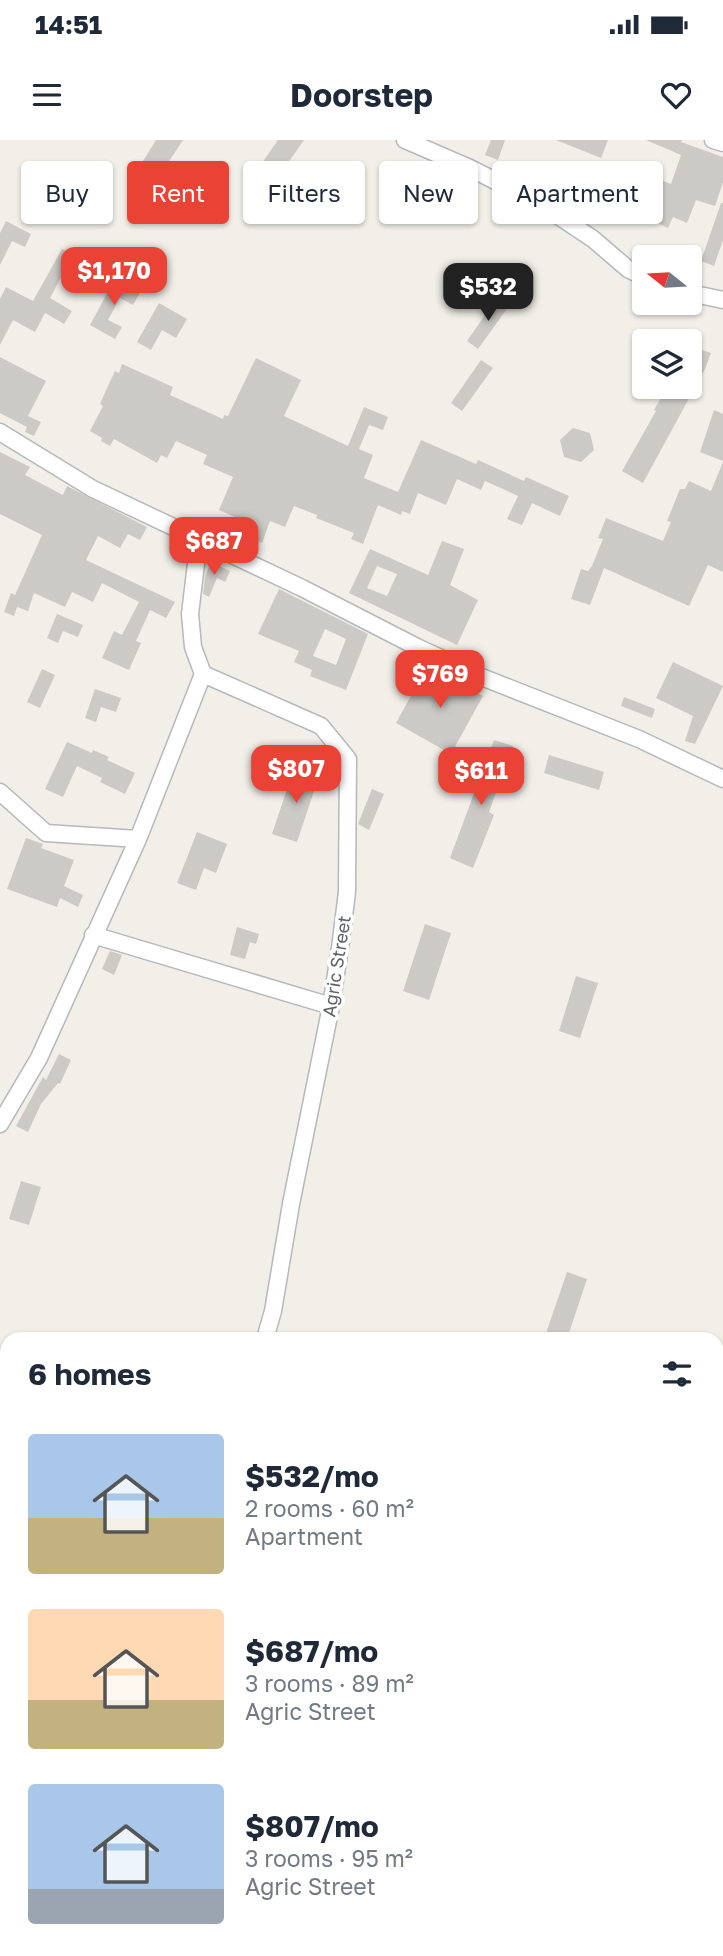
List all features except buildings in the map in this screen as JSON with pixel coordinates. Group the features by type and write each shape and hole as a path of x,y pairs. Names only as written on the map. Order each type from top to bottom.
{"street":[{"path":"405,140 470,168 542,205 593,239 632,271"},
{"path":"713,140 723,143"},
{"path":"702,296 723,300"},
{"path":"0,432 93,489 484,678 639,739 723,779"},
{"path":"0,1124 39,1058 138,839 203,674 193,647 190,614 199,539"},
{"name":"Agric Street","path":"203,674 321,726 348,759 347,892 331,1006 267,1332"},
{"path":"0,792 46,833 138,839"},
{"path":"93,935 331,1006"}]}
